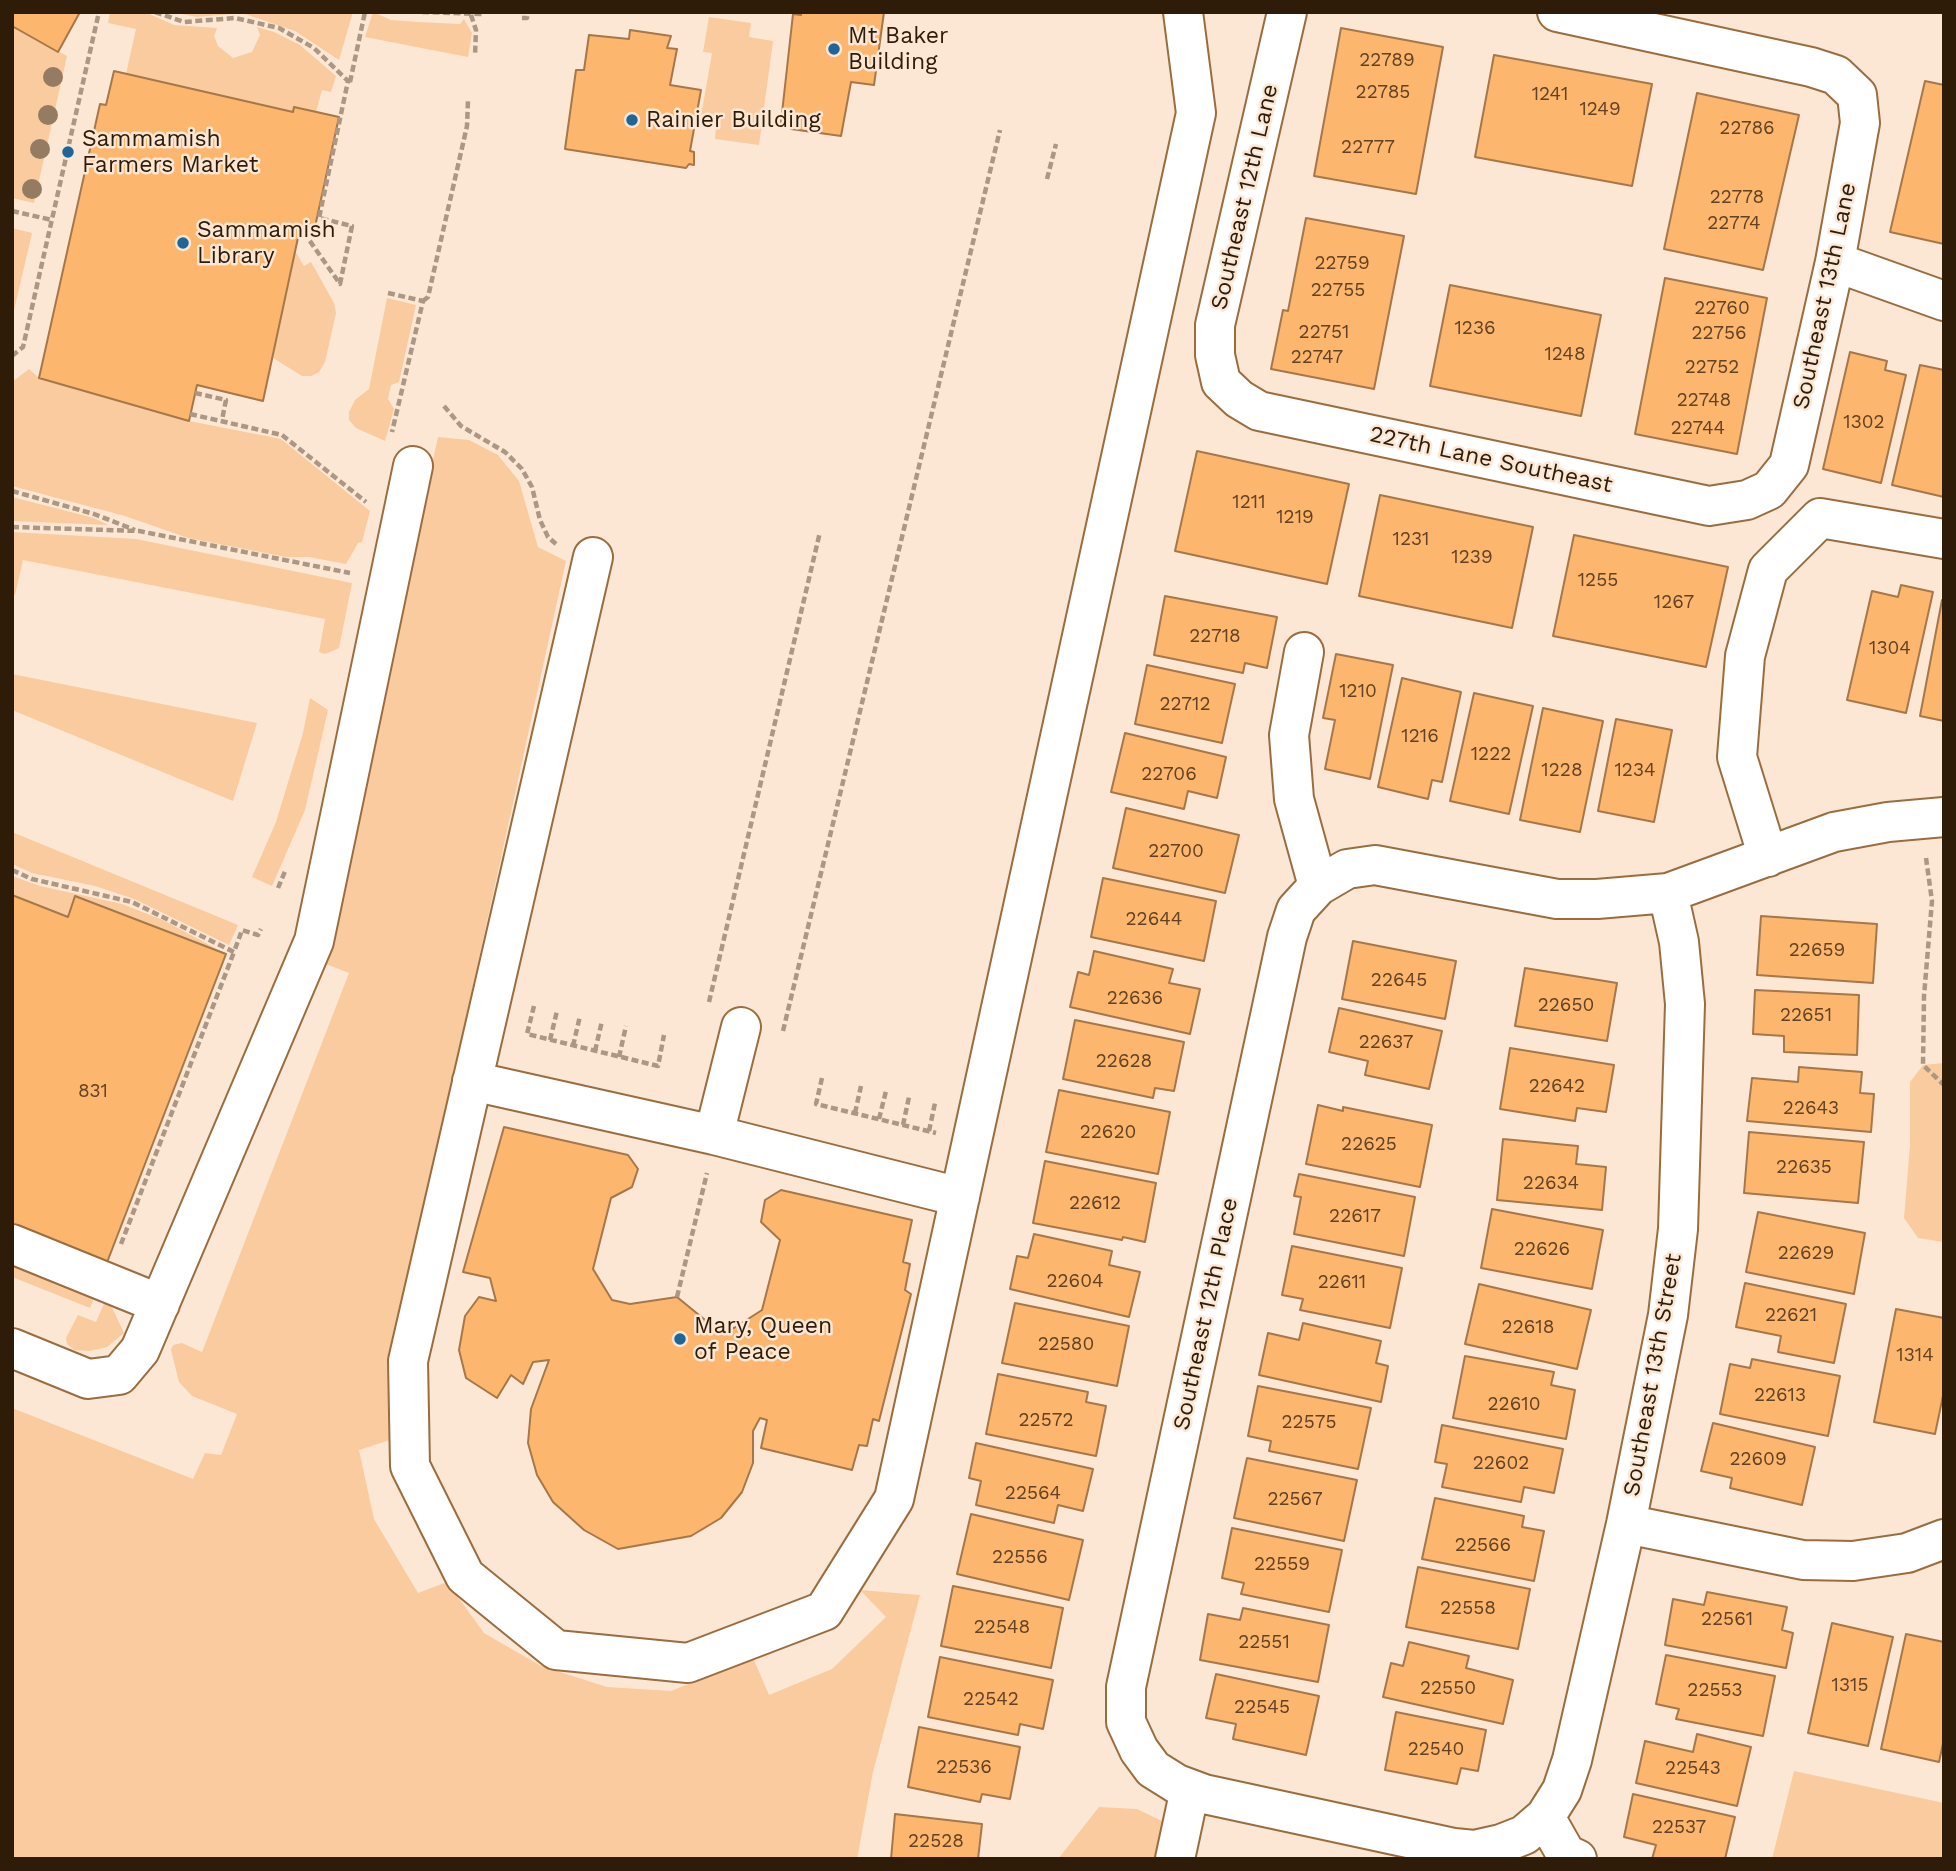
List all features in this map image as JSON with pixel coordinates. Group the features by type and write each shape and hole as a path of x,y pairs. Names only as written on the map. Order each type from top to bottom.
{"street":[{"path":"579,554 472,1081 408,1361 410,1466 465,1576 556,1650 688,1663 824,1611 894,1499 1196,113 1183,12"},
{"name":"Southeast 12th Lane","path":"1222,382 1215,355 1215,325 1287,12"},
{"name":"Southeast 13th Lane","path":"1557,12 1811,67 1836,75 1857,95 1860,123 1835,262 1789,465 1769,490"},
{"path":"1835,262 1944,302"},
{"name":"227th Lane Southeast","path":"1222,382 1239,399 1259,411 1709,506 1747,500 1769,490"},
{"path":"12,1348 88,1378 119,1374 140,1350 160,1304 314,941 401,453"},
{"path":"1768,857 1737,757 1745,656 1768,570 1820,518 1944,539"},
{"path":"1304,652 1289,735 1293,799 1318,886"},
{"name":"Southeast 12th Place","path":"1190,1789 1153,1769 1139,1750 1126,1721 1126,1687 1287,937 1296,910 1318,886 1347,869 1375,865 1557,899 1597,900 1668,894 1834,832 1932,818"},
{"name":"Southeast 13th Street","path":"1534,1826 1562,1790 1572,1760 1626,1524 1668,1315 1678,1229 1685,1004 1679,942 1668,894"},
{"path":"712,1150 741,1027"},
{"path":"472,1081 712,1150 960,1197"},
{"path":"12,1244 160,1304"},
{"path":"1626,1524 1803,1560 1853,1560 1907,1553 1944,1539"},
{"path":"1175,1859 1190,1789 1454,1848 1474,1850 1500,1844 1534,1826 1566,1854 1577,1859"}],"path":[{"path":"12,356 23,347 99,12"},
{"path":"155,12 184,22 235,18 279,28 314,48 337,67 349,87"},
{"path":"305,234 340,284 352,226 320,218 365,12"},
{"path":"422,12 482,14"},
{"path":"522,18 527,18 528,12"},
{"path":"471,15 476,30 475,56"},
{"path":"401,453 403,396 422,301 428,297 467,126 468,100"},
{"path":"781,1037 1000,130"},
{"path":"1047,178 1056,144"},
{"path":"12,211 52,220"},
{"path":"388,293 422,301"},
{"path":"195,393 226,400 222,420"},
{"path":"444,406 461,426 505,452 522,470 531,487 548,537 579,554"},
{"path":"190,414 282,435 375,509"},
{"path":"12,491 94,514 139,531 360,575"},
{"path":"12,527 139,531"},
{"path":"708,1005 820,532"},
{"path":"1932,818 1932,901 1924,996 1923,1065 1944,1085"},
{"path":"12,870 32,879 132,902 234,952"},
{"path":"117,1253 242,930 258,935 261,929"},
{"path":"534,1006 527,1034 658,1066 664,1035"},
{"path":"550,1040 556,1011"},
{"path":"573,1046 580,1016"},
{"path":"595,1051 602,1021"},
{"path":"619,1057 626,1026"},
{"path":"822,1078 816,1104 936,1133"},
{"path":"855,1113 861,1086"},
{"path":"879,1119 886,1091"},
{"path":"903,1125 909,1097"},
{"path":"929,1131 935,1103"},
{"path":"677,1297 712,1150"}],"shaded area":[{"path":"110,12 145,12 174,25 217,28 214,36 218,46 233,58 252,52 260,35 257,27 274,32 300,45 336,76 331,92 322,90 316,112 295,107 293,112 126,74 136,29 108,23"},
{"path":"171,12 353,12 339,60 295,31 242,13 197,17"},
{"path":"373,12 391,20 460,24 464,19 472,33 468,57 365,37"},
{"path":"709,17 751,23 749,37 773,41 759,145 715,139 716,125 700,122 712,53 703,52"},
{"path":"12,26 67,56 34,203 12,198"},
{"path":"12,228 32,233 12,319"},
{"path":"295,251 304,266 311,262 334,303 336,313 325,362 319,372 311,376 302,376 273,358"},
{"path":"387,298 416,305 399,382 391,385 388,399 394,409 385,441 356,428 349,420 349,412 355,400 369,389"},
{"path":"29,369 39,378 189,421 281,439 370,511 362,542 358,543 346,564 309,557 286,557 188,538 125,516 12,486 12,382"},
{"path":"438,437 469,440 498,455 519,481 538,547 566,561 394,1346 388,1408 393,1439 359,1450 374,1519 418,1593 447,1582 484,1633 541,1666 607,1687 671,1691 753,1658 769,1695 832,1669 886,1617 860,1590 920,1595 873,1772 857,1859 12,1859 12,1408 193,1479 205,1453 221,1455 237,1414 192,1396 179,1382 171,1350 173,1345 182,1343 202,1352 349,973 323,963"},
{"path":"12,497 94,518 108,525 12,521"},
{"path":"12,532 136,539 352,583 339,648 325,654 319,652 325,619 23,560 15,595 12,594"},
{"path":"12,674 257,723 233,801 12,710"},
{"path":"310,698 328,710 305,810 272,886 252,877 276,822 303,733"},
{"path":"12,832 238,925 229,945 134,899 95,886 32,873 12,864"},
{"path":"12,876 40,886 122,904 163,920 226,954 76,896 68,917 12,895"},
{"path":"1944,1063 1944,1242 1918,1238 1904,1218 1910,1145 1910,1082 1923,1065"},
{"path":"12,1261 96,1293 90,1308 12,1277"},
{"path":"107,1297 124,1333 107,1347 89,1351 74,1350 67,1344 66,1338 78,1315 96,1322"},
{"path":"1794,1771 1944,1803 1944,1859 1772,1859"},
{"path":"1099,1807 1137,1809 1168,1824 1160,1859 1058,1859"}],"building":[{"path":"12,12 80,12 58,52 12,26"},
{"name":"Mt Baker Building","path":"801,12 884,12 874,85 851,82 841,136 791,129 792,123 781,122 793,14 801,15"},
{"path":"1341,28 1443,47 1416,194 1314,176"},
{"name":"Rainier Building","path":"630,30 671,36 667,48 677,49 670,85 701,90 690,151 694,152 694,165 689,164 686,168 565,149 576,70 584,70 589,35 629,39"},
{"path":"1494,55 1652,84 1632,186 1475,157"},
{"name":"Sammamish Library","path":"114,71 293,112 294,107 339,117 313,236 299,233 263,401 197,385 189,421 39,378 100,104 106,105"},
{"path":"1925,81 1944,85 1944,244 1890,232"},
{"path":"1697,93 1799,115 1763,270 1664,249"},
{"path":"1306,218 1404,236 1374,389 1271,369 1283,310 1288,311"},
{"path":"1665,278 1767,298 1737,454 1635,434"},
{"path":"1450,285 1601,315 1581,416 1430,386"},
{"path":"1850,352 1887,361 1885,370 1906,375 1881,483 1823,469"},
{"path":"1920,365 1944,370 1944,497 1892,485"},
{"path":"1197,451 1349,484 1327,584 1175,551"},
{"path":"1380,495 1533,527 1512,628 1359,596"},
{"path":"1574,535 1728,567 1706,667 1553,636"},
{"path":"1901,585 1933,592 1906,713 1847,700 1872,591 1898,597"},
{"path":"1165,596 1277,617 1267,668 1245,663 1243,673 1154,655"},
{"path":"1944,600 1944,721 1920,716"},
{"path":"1336,654 1393,665 1370,779 1325,769 1335,720 1323,718"},
{"path":"1147,665 1235,684 1222,743 1135,724"},
{"path":"1402,678 1461,692 1442,782 1432,780 1428,799 1378,787"},
{"path":"1474,693 1533,706 1509,814 1450,801"},
{"path":"1543,708 1603,721 1580,832 1520,820"},
{"path":"1616,719 1672,730 1654,822 1598,811"},
{"path":"1125,733 1226,757 1217,798 1188,791 1184,809 1111,792"},
{"path":"1126,808 1239,835 1225,893 1113,868"},
{"path":"1103,878 1216,901 1204,961 1091,937"},
{"path":"12,895 68,917 75,896 226,954 106,1265 12,1229"},
{"path":"1761,916 1877,924 1873,983 1757,975"},
{"path":"1353,941 1456,961 1445,1019 1342,999"},
{"path":"1094,951 1173,969 1169,983 1200,989 1190,1034 1070,1007 1078,972 1089,975"},
{"path":"1525,968 1617,983 1607,1041 1515,1026"},
{"path":"1755,990 1859,995 1857,1055 1784,1052 1784,1036 1753,1034"},
{"path":"1339,1008 1442,1031 1429,1089 1365,1075 1368,1061 1329,1052"},
{"path":"1075,1020 1184,1042 1174,1091 1155,1088 1153,1098 1063,1079"},
{"path":"1510,1048 1614,1065 1606,1112 1577,1108 1575,1121 1500,1109"},
{"path":"1799,1067 1862,1072 1860,1093 1874,1094 1871,1132 1747,1121 1752,1078 1798,1082"},
{"path":"1059,1090 1170,1112 1158,1174 1046,1152"},
{"path":"1318,1105 1343,1111 1343,1107 1432,1125 1420,1187 1306,1164"},
{"name":"Mary, Queen of Peace","path":"504,1127 628,1155 638,1169 632,1187 611,1198 593,1269 612,1300 630,1304 677,1297 710,1324 734,1328 762,1310 780,1240 761,1222 765,1200 781,1190 912,1220 903,1262 910,1264 905,1290 911,1294 879,1421 873,1419 867,1446 859,1445 852,1470 761,1448 767,1420 760,1418 753,1431 753,1463 742,1492 721,1518 691,1536 618,1549 584,1530 553,1502 537,1475 528,1443 531,1409 549,1360 533,1362 523,1384 511,1375 497,1398 466,1378 459,1350 465,1316 479,1297 496,1301 490,1278 463,1272"},
{"path":"1749,1132 1864,1142 1858,1203 1744,1193"},
{"path":"1503,1139 1578,1146 1576,1164 1606,1167 1602,1210 1497,1200"},
{"path":"1045,1161 1156,1183 1145,1242 1033,1223"},
{"path":"1299,1174 1415,1197 1404,1256 1294,1234 1301,1197 1294,1196"},
{"path":"1492,1209 1603,1230 1592,1289 1481,1268"},
{"path":"1758,1212 1865,1233 1854,1294 1746,1272"},
{"path":"1034,1234 1112,1251 1109,1265 1140,1272 1129,1317 1010,1289 1017,1256 1028,1258"},
{"path":"1292,1246 1402,1268 1390,1328 1300,1310 1303,1299 1282,1295"},
{"path":"1745,1283 1846,1304 1834,1363 1778,1352 1781,1336 1736,1327"},
{"path":"1479,1284 1591,1310 1577,1369 1465,1344"},
{"path":"1015,1303 1129,1326 1117,1386 1002,1363"},
{"path":"1896,1309 1944,1318 1944,1391 1935,1434 1874,1422"},
{"path":"1303,1323 1381,1341 1376,1363 1388,1366 1381,1402 1259,1375 1268,1333 1299,1340"},
{"path":"1465,1356 1554,1372 1551,1385 1575,1390 1566,1439 1453,1418"},
{"path":"1752,1359 1840,1376 1828,1436 1720,1414 1730,1364 1750,1368"},
{"path":"998,1374 1088,1392 1086,1402 1106,1406 1096,1456 986,1434"},
{"path":"1258,1386 1371,1408 1358,1469 1269,1451 1271,1441 1248,1436"},
{"path":"1713,1423 1815,1447 1802,1505 1730,1488 1732,1478 1701,1471"},
{"path":"1442,1425 1563,1449 1554,1493 1524,1487 1521,1502 1442,1487 1447,1464 1435,1462"},
{"path":"976,1443 1093,1469 1083,1511 1058,1505 1054,1523 976,1505 981,1481 969,1478"},
{"path":"1247,1458 1357,1480 1344,1541 1234,1518"},
{"path":"1435,1498 1524,1516 1522,1527 1544,1531 1534,1581 1422,1559"},
{"path":"971,1514 1083,1540 1069,1600 957,1574"},
{"path":"1232,1528 1342,1550 1329,1612 1241,1594 1244,1583 1222,1578"},
{"path":"1418,1567 1530,1589 1518,1649 1406,1627"},
{"path":"953,1586 1063,1608 1051,1668 941,1646"},
{"path":"1707,1592 1787,1607 1782,1630 1793,1633 1786,1668 1665,1645 1673,1599 1704,1605"},
{"path":"1243,1608 1329,1625 1318,1682 1200,1660 1208,1614 1240,1620"},
{"path":"1832,1623 1893,1637 1868,1746 1808,1733"},
{"path":"1906,1634 1944,1642 1944,1739 1939,1762 1881,1749"},
{"path":"1409,1642 1469,1656 1466,1668 1513,1680 1503,1724 1383,1697 1391,1663 1403,1666"},
{"path":"1666,1655 1775,1676 1763,1736 1676,1719 1679,1709 1656,1704"},
{"path":"940,1657 1053,1680 1043,1729 1020,1724 1018,1735 928,1717"},
{"path":"1216,1674 1319,1696 1306,1755 1233,1739 1236,1724 1206,1718"},
{"path":"1396,1712 1486,1730 1478,1771 1461,1768 1457,1784 1385,1770"},
{"path":"919,1727 1020,1747 1010,1799 982,1794 980,1802 908,1787"},
{"path":"1697,1734 1751,1747 1737,1806 1636,1783 1645,1741 1693,1752"},
{"path":"1633,1794 1735,1817 1725,1859 1652,1859 1656,1845 1624,1837"},
{"path":"895,1814 982,1824 978,1859 891,1859"}],"place":[{"name":"Mt Baker Building","path":"834,49"},
{"name":"Rainier Building","path":"632,120"},
{"name":"Sammamish Farmers Market","path":"68,152"},
{"name":"Sammamish Library","path":"183,243"},
{"name":"Mary, Queen of Peace","path":"680,1339"}]}
